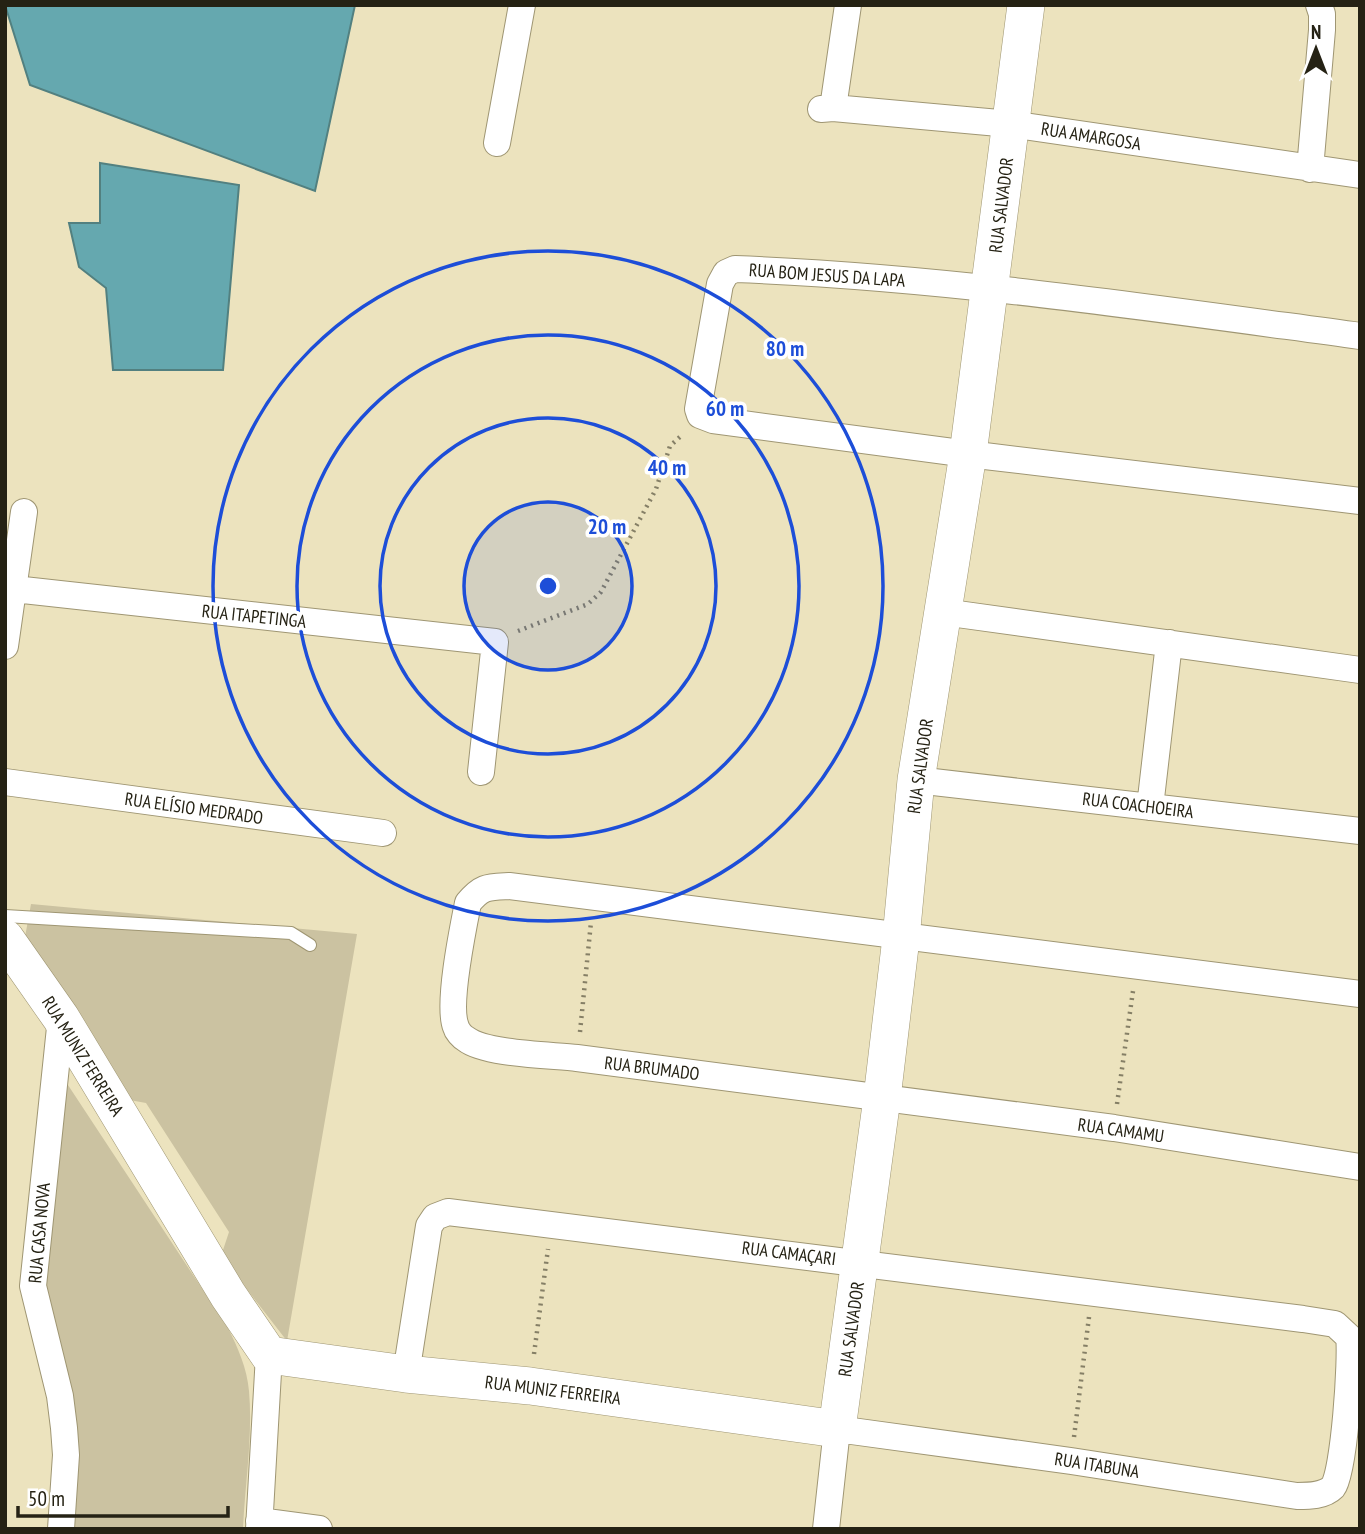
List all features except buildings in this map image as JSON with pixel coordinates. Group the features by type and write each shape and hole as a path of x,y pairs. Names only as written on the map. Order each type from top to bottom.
{"street":[{"path":"497,143 522,5"},
{"name":"RUA AMARGOSA","path":"848,5 827,109 1010,124 1360,175"},
{"name":"RUA SALVADOR","path":"827,1529 837,1429 882,1098 916,780 968,454 1026,5"},
{"path":"1310,169 1322,30 1319,5"},
{"name":"RUA BOM JESUS DA LAPA","path":"700,415 698,409 716,299 722,276 735,269 810,272 991,287 1360,336"},
{"path":"700,415 713,420 968,454 1360,501"},
{"path":"5,646 9,589 24,512"},
{"name":"RUA ITAPETINGA","path":"9,589 495,642"},
{"path":"943,612 1360,670"},
{"path":"481,772 495,642"},
{"path":"1150,807 1169,643"},
{"name":"RUA COACHOEIRA","path":"916,780 1360,831"},
{"name":"RUA ELÍSIO MEDRADO","path":"5,782 383,833"},
{"name":"RUA BRUMADO","path":"594,897 509,886 490,887 479,891 468,903 454,1000 456,1028 466,1039 476,1045 504,1051 882,1098"},
{"path":"594,897 901,938 1360,994"},
{"name":"RUA MUNIZ FERREIRA","path":"5,938 61,1018 228,1295 269,1355 406,1374 530,1386 837,1429"},
{"name":"RUA CASA NOVA","path":"61,1018 33,1286 60,1396 66,1455 61,1529"},
{"name":"RUA CAMAMU","path":"882,1098 1114,1128 1360,1167"},
{"name":"RUA CAMAÇARI","path":"406,1374 423,1259 432,1220 442,1213 454,1212 1335,1324 1349,1337 1350,1359 1340,1466"},
{"path":"269,1355 259,1525 319,1529"},
{"name":"RUA ITABUNA","path":"837,1429 1309,1496 1326,1493 1334,1485 1340,1466"}],"lane":[{"path":"5,916 291,933 310,945"}],"path":[{"path":"495,642 533,624 588,604 601,592 656,489 670,446 700,415"},
{"path":"577,1058 594,897"},
{"path":"1114,1128 1136,966"},
{"path":"530,1386 552,1223"},
{"path":"1071,1461 1092,1292"}],"shaded area":[{"path":"31,904 357,934 287,1341 221,1256 229,1232 146,1103 124,1099 25,937"},
{"path":"66,1082 228,1328 239,1351 246,1374 250,1408 243,1529 72,1529 43,1276"}],"water":[{"path":"5,5 355,5 315,191 30,85"},
{"path":"100,163 239,185 223,370 113,370 106,288 79,267 69,223 100,223"}]}
